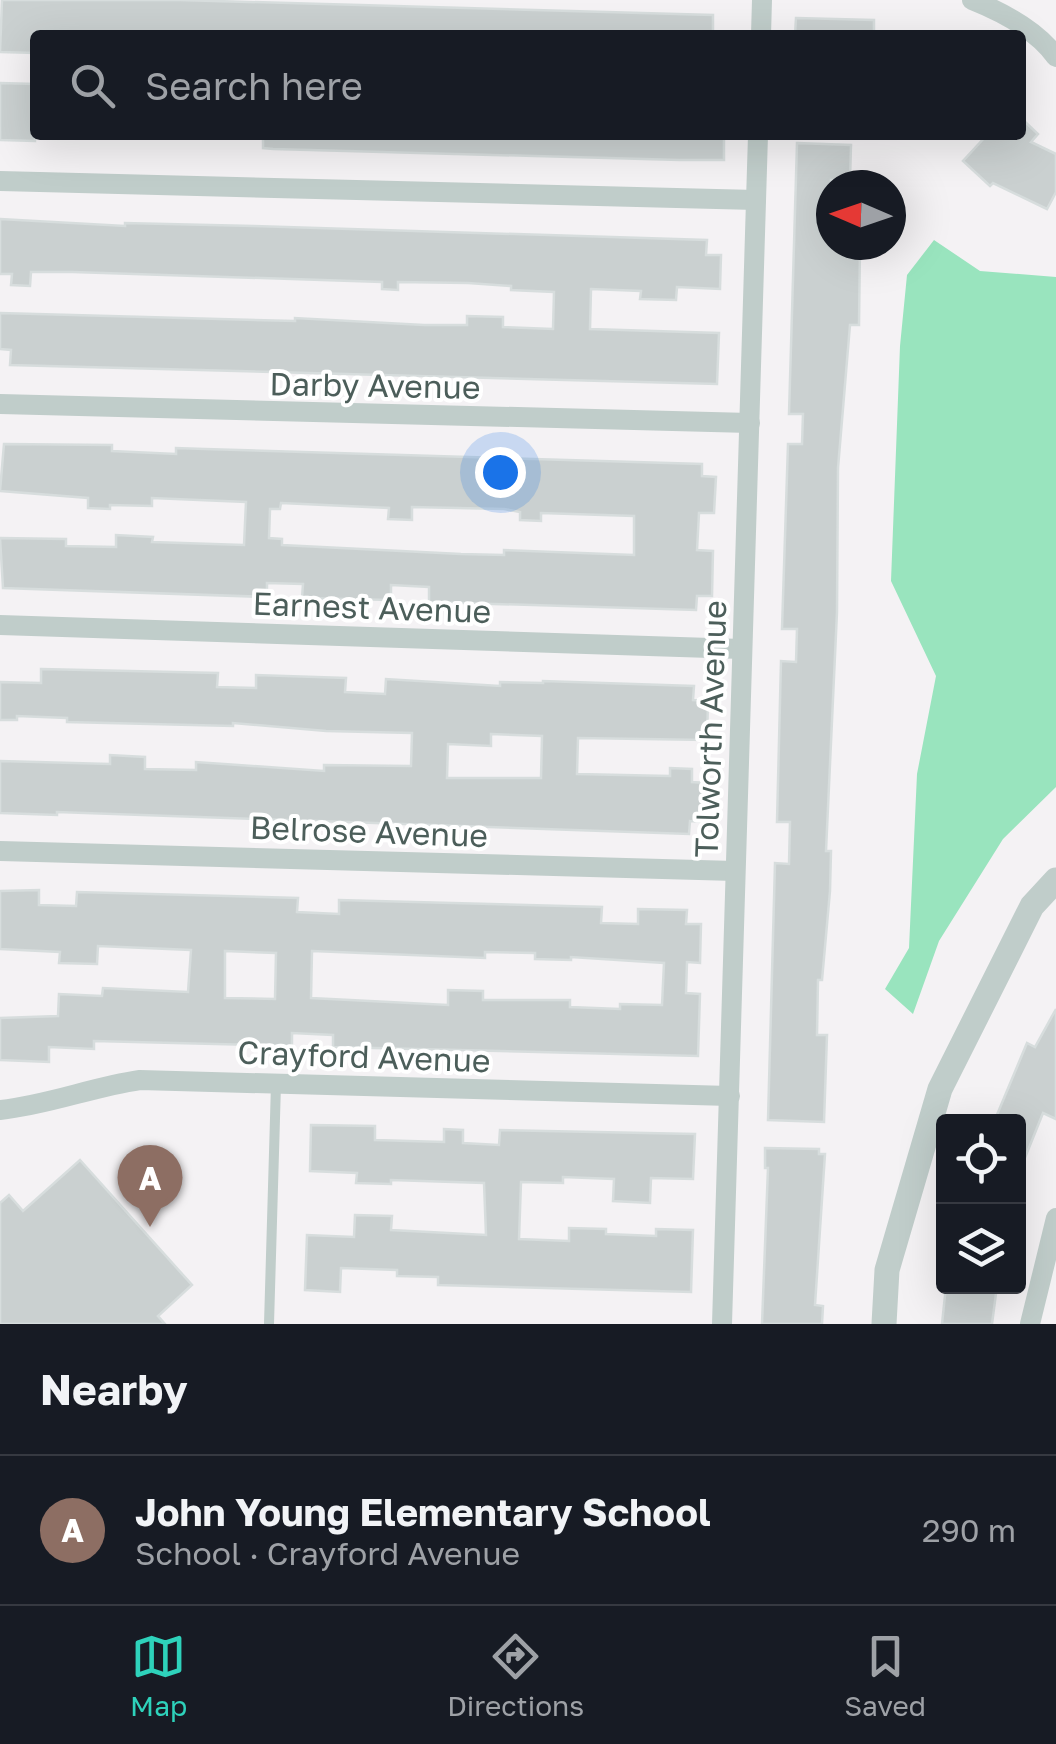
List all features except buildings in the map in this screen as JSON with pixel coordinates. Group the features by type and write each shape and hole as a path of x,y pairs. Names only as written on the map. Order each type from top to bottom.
{"street":[{"path":"761,30 762,0"},
{"path":"972,0 994,9 1046,43 1056,56"},
{"name":"Tolworth Avenue","path":"722,1324 758,140"},
{"path":"0,181 756,200"},
{"name":"Darby Avenue","path":"0,404 750,423"},
{"name":"Earnest Avenue","path":"0,625 742,649"},
{"name":"Belrose Avenue","path":"0,851 736,871"},
{"path":"884,1324 887,1270 940,1088 1032,906 1056,880"},
{"name":"Crayford Avenue","path":"0,1110 38,1106 107,1084 140,1080 730,1096"},
{"path":"1030,1324 1056,1218"}],"lane":[{"path":"269,1324 276,1084"}],"shaded area":[{"path":"934,240 980,271 1056,277 1056,787 1003,839 939,941 913,1014 885,989 909,948 917,774 936,676 891,581 900,346 907,275"}],"place":[{"name":"John Young Elementary School","path":"150,1227"}]}
